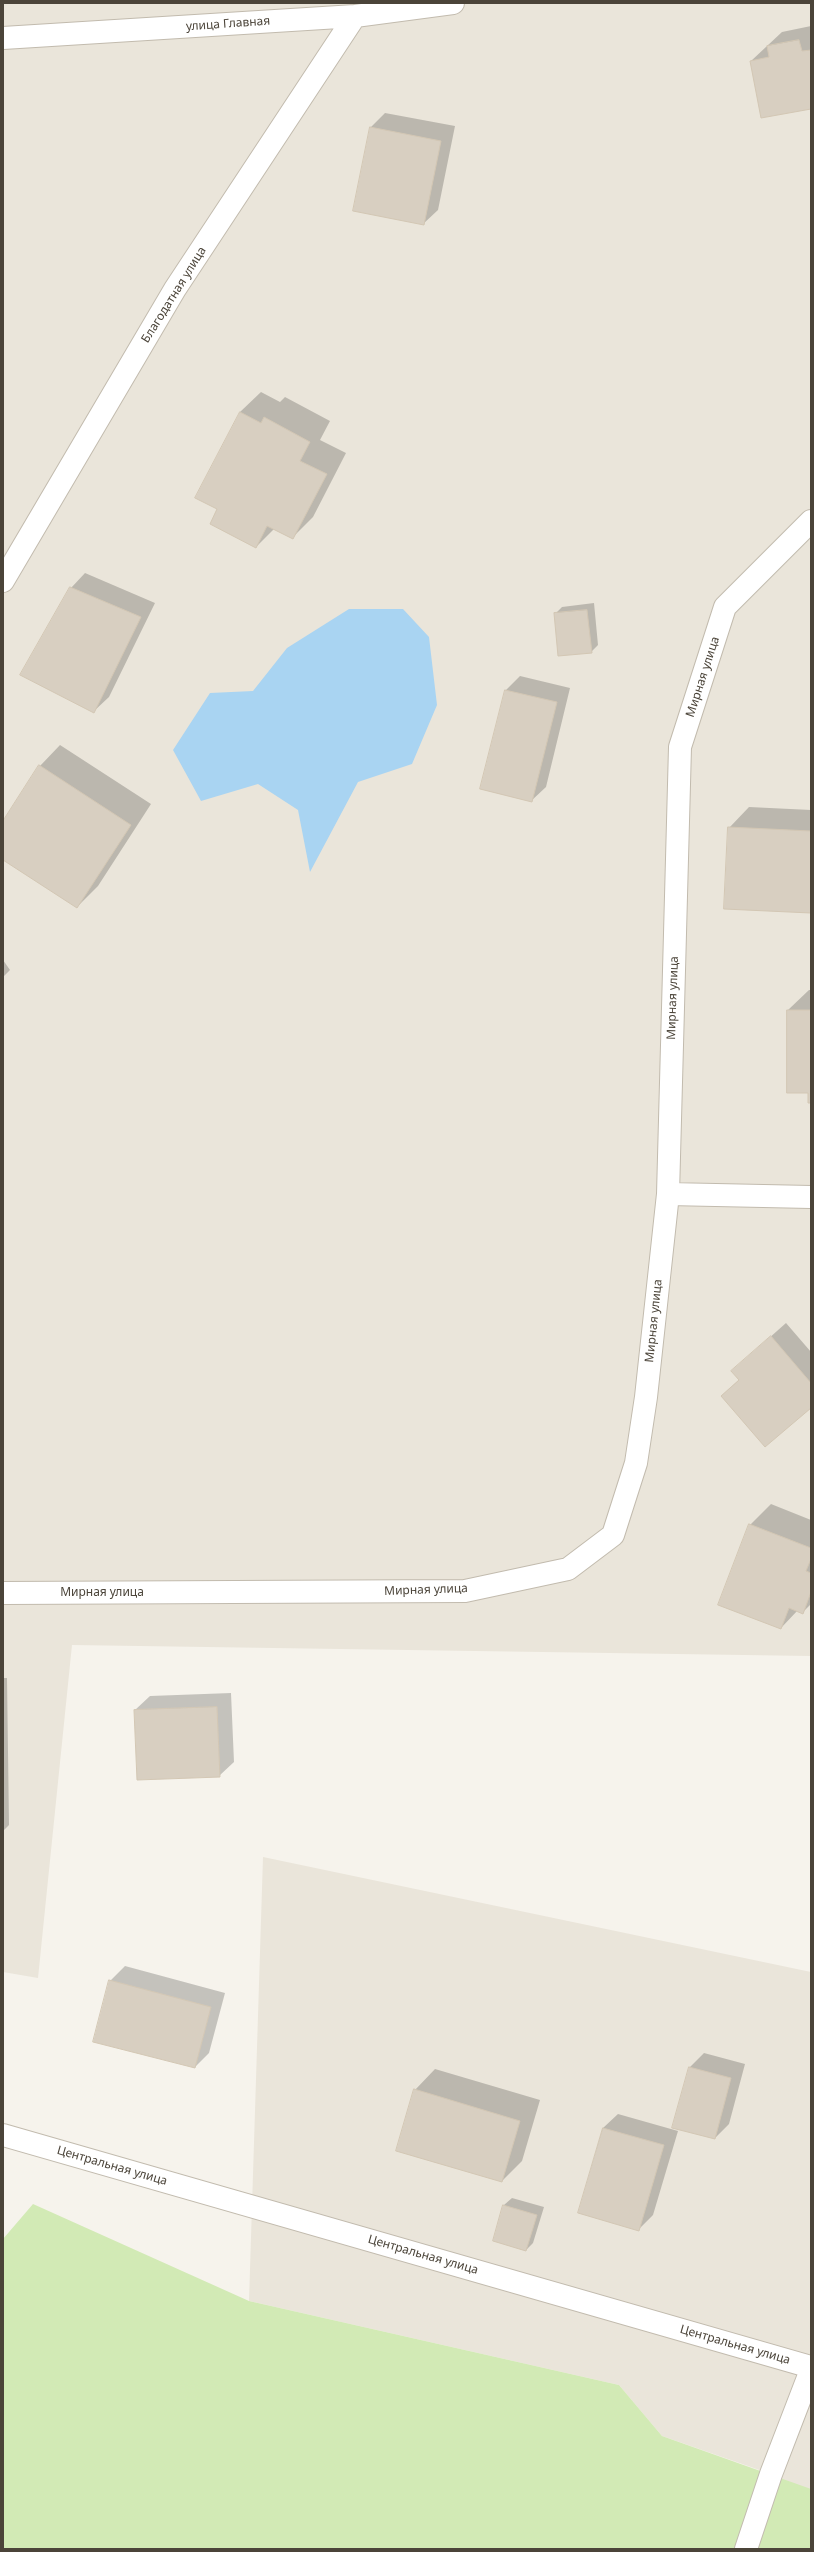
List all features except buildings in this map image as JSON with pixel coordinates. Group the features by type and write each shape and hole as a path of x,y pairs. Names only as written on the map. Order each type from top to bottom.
{"street":[{"name":"улица Главная","path":"3,38 355,16 453,3"},
{"name":"Благодатная улица","path":"3,581 175,289 355,16"},
{"name":"Мирная улица","path":"3,1593 464,1591 568,1569 613,1535 636,1463 646,1397 668,1194 680,747 725,607 811,522"},
{"path":"668,1194 811,1197"},
{"name":"Центральная улица","path":"3,2136 811,2367"},
{"path":"746,2549 771,2474 811,2370"}],"shaded area":[{"path":"3,3 811,3 811,1656 72,1645 38,1978 3,1972"},
{"path":"263,1857 811,1972 811,2549 771,2474 662,2436 619,2385 249,2301"}],"green space":[{"path":"33,2204 249,2301 619,2385 662,2436 811,2489 811,2549 3,2549 3,2239"}],"water":[{"path":"349,609 403,609 429,637 437,705 412,764 358,782 310,872 298,810 258,784 201,801 173,750 210,693 253,691 287,648"}]}
